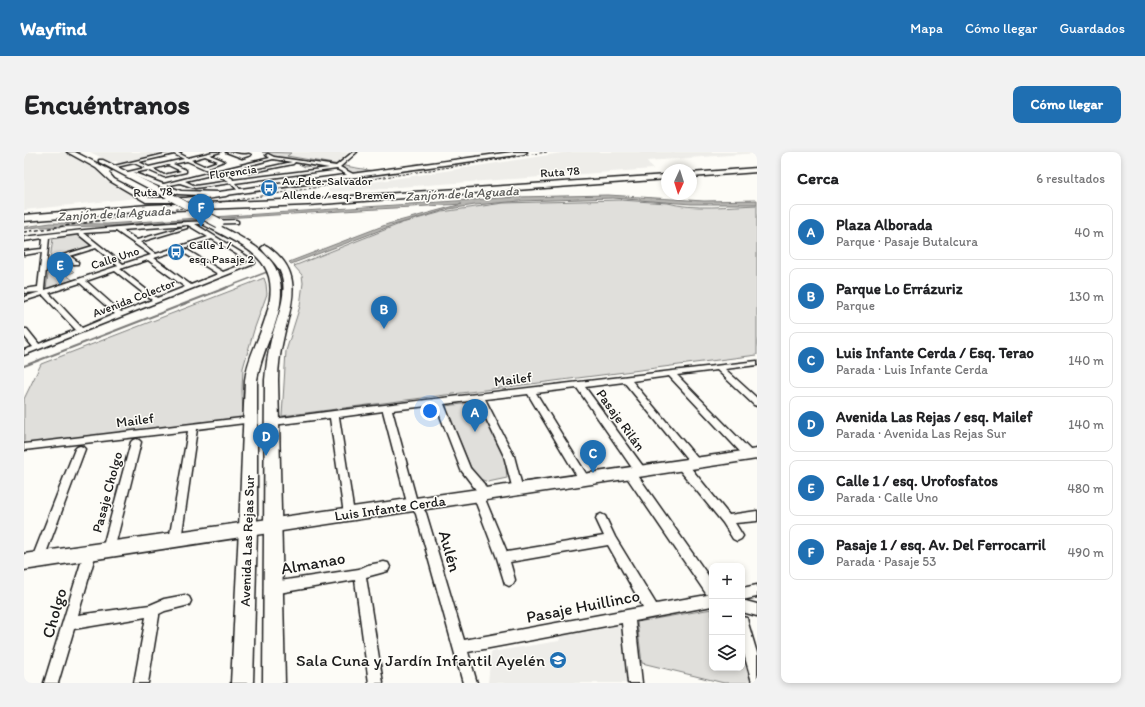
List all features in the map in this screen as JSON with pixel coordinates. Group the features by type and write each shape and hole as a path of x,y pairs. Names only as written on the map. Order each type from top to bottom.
{"highway":[{"path":"697,174 757,169"},
{"name":"Ruta 78","path":"24,214 123,206 303,199 661,176"},
{"name":"Ruta 78","path":"24,218 143,208 319,202 661,176"}],"main road":[{"name":"Avenida Las Rejas Sur","path":"70,152 256,250 271,266 277,281 275,305 253,368 242,683"},
{"name":"Avenida Las Rejas Sur","path":"83,152 252,239 268,250 280,262 288,280 288,300 273,360 271,406 273,422 274,683"},
{"path":"100,167 112,180 145,199 154,201 182,200 351,175 387,172 524,152"},
{"path":"119,171 130,173 177,192 189,194 226,194"},
{"path":"182,200 188,197 189,194"},
{"name":"Luis Infante Cerda","path":"30,562 753,455"}],"street":[{"path":"112,167 180,152"},
{"path":"130,173 218,152"},
{"path":"228,152 242,157 249,155"},
{"path":"336,168 354,152"},
{"path":"174,154 216,172 234,182 240,192"},
{"path":"266,154 273,158 343,169 351,175"},
{"path":"204,167 222,161 206,155"},
{"path":"162,186 273,158"},
{"path":"135,162 164,176 185,171 169,164"},
{"path":"249,172 298,162"},
{"path":"236,167 263,178"},
{"name":"Florencia","path":"180,181 194,187 336,168"},
{"path":"24,239 79,232 236,222"},
{"path":"136,242 191,224 213,237"},
{"path":"117,229 156,256"},
{"path":"79,232 123,267"},
{"path":"41,291 46,236"},
{"name":"Calle Uno","path":"24,300 41,291 82,280 213,237"},
{"name":"Avenida Colector","path":"24,353 223,276 252,263 213,237"},
{"path":"76,263 66,255 97,246"},
{"path":"180,248 223,276"},
{"path":"24,253 45,250"},
{"path":"149,258 191,288"},
{"path":"116,269 157,301"},
{"path":"82,280 120,315"},
{"path":"24,291 41,291 81,331"},
{"path":"24,331 38,348"},
{"name":"Mailef","path":"273,422 757,363"},
{"path":"719,368 757,403"},
{"path":"671,374 753,455"},
{"path":"626,379 689,464 737,536"},
{"name":"Pasaje Rilán","path":"579,385 709,586"},
{"path":"531,391 585,480"},
{"path":"480,397 509,456 518,490"},
{"path":"439,402 466,470 480,487 481,495 509,580"},
{"name":"Aulén","path":"387,408 411,499 421,513 470,683"},
{"path":"334,414 348,514"},
{"name":"Mailef","path":"24,447 250,420"},
{"path":"175,540 193,427"},
{"name":"Pasaje Cholgo","path":"108,550 136,442"},
{"path":"30,562 80,449"},
{"path":"727,520 757,516"},
{"path":"601,519 611,540 653,611"},
{"path":"503,558 611,540"},
{"name":"Cholgo","path":"51,683 90,553"},
{"name":"Almanao","path":"273,588 360,574 368,570 384,567"},
{"name":"Almanao","path":"360,574 376,683"},
{"path":"745,593 757,591"},
{"path":"69,623 146,610 151,612 164,605 185,601"},
{"name":"Pasaje Huillinco","path":"460,647 709,601"},
{"path":"745,607 757,610"},
{"path":"141,683 153,616 151,612"},
{"path":"628,616 635,683"},
{"path":"745,633 757,677"}],"shaded area":[{"path":"24,152 64,152 96,170 105,180 137,198 24,210"},
{"path":"90,152 177,152 115,165 119,163 116,161 110,162"},
{"path":"262,152 291,153 287,156 380,172 345,175 340,171 310,166 305,167 299,164 279,161 268,153"},
{"path":"284,152 348,152 337,164 287,156 290,153"},
{"path":"568,152 757,153 647,161 653,169 329,192 328,189"},
{"path":"608,195 661,198 661,200 757,200 757,204 691,204 613,198 520,201 475,205 449,209 394,225 291,264 289,262 388,224 462,204 111,226 38,227 24,229 24,227 51,223 107,224 517,197"},
{"path":"620,200 700,207 757,205 757,355 282,416 286,351 300,306 303,283 302,275 294,266 402,223 442,212 503,203"},
{"path":"78,234 97,247 69,256 78,264 68,267 74,272 66,275 73,280 46,289 53,238"},
{"path":"264,278 267,294 254,330 243,368 243,419 24,444 24,399 41,364"},
{"path":"480,402 505,458 507,478 488,482 475,477 445,406"},
{"path":"709,610 709,671 745,671 745,653 752,683 724,683 642,663 637,622"},
{"name":"Sala Cuna y Jardín Infantil Ayelén","path":"614,623 624,630 628,683 488,683 491,652 559,641 562,633"}],"waterway":[{"path":"225,288 267,272"},
{"path":"24,366 228,287"}],"railway":[{"path":"157,212 547,152"},
{"path":"24,232 164,211"}],"place":[{"name":"Av.Pdte. Salvador Allende / esq. Bremen","path":"269,188"},
{"name":"Pasaje 1 / esq. Av. Del Ferrocarril","path":"201,227"},
{"name":"Calle 1 / esq. Pasaje 2","path":"176,252"},
{"name":"Calle 1 / esq. Urofosfatos","path":"60,285"},
{"name":"Parque Lo Errázuriz","path":"384,329"},
{"name":"Plaza Alborada","path":"475,432"},
{"name":"Avenida Las Rejas / esq. Mailef","path":"266,456"},
{"name":"Luis Infante Cerda / Esq. Terao","path":"593,473"},
{"name":"Sala Cuna y Jardín Infantil Ayelén","path":"558,660"}],"water label":[{"name":"Zanjón de la Aguada","path":"462,193"},
{"name":"Zanjón de la Aguada","path":"114,213"}]}
